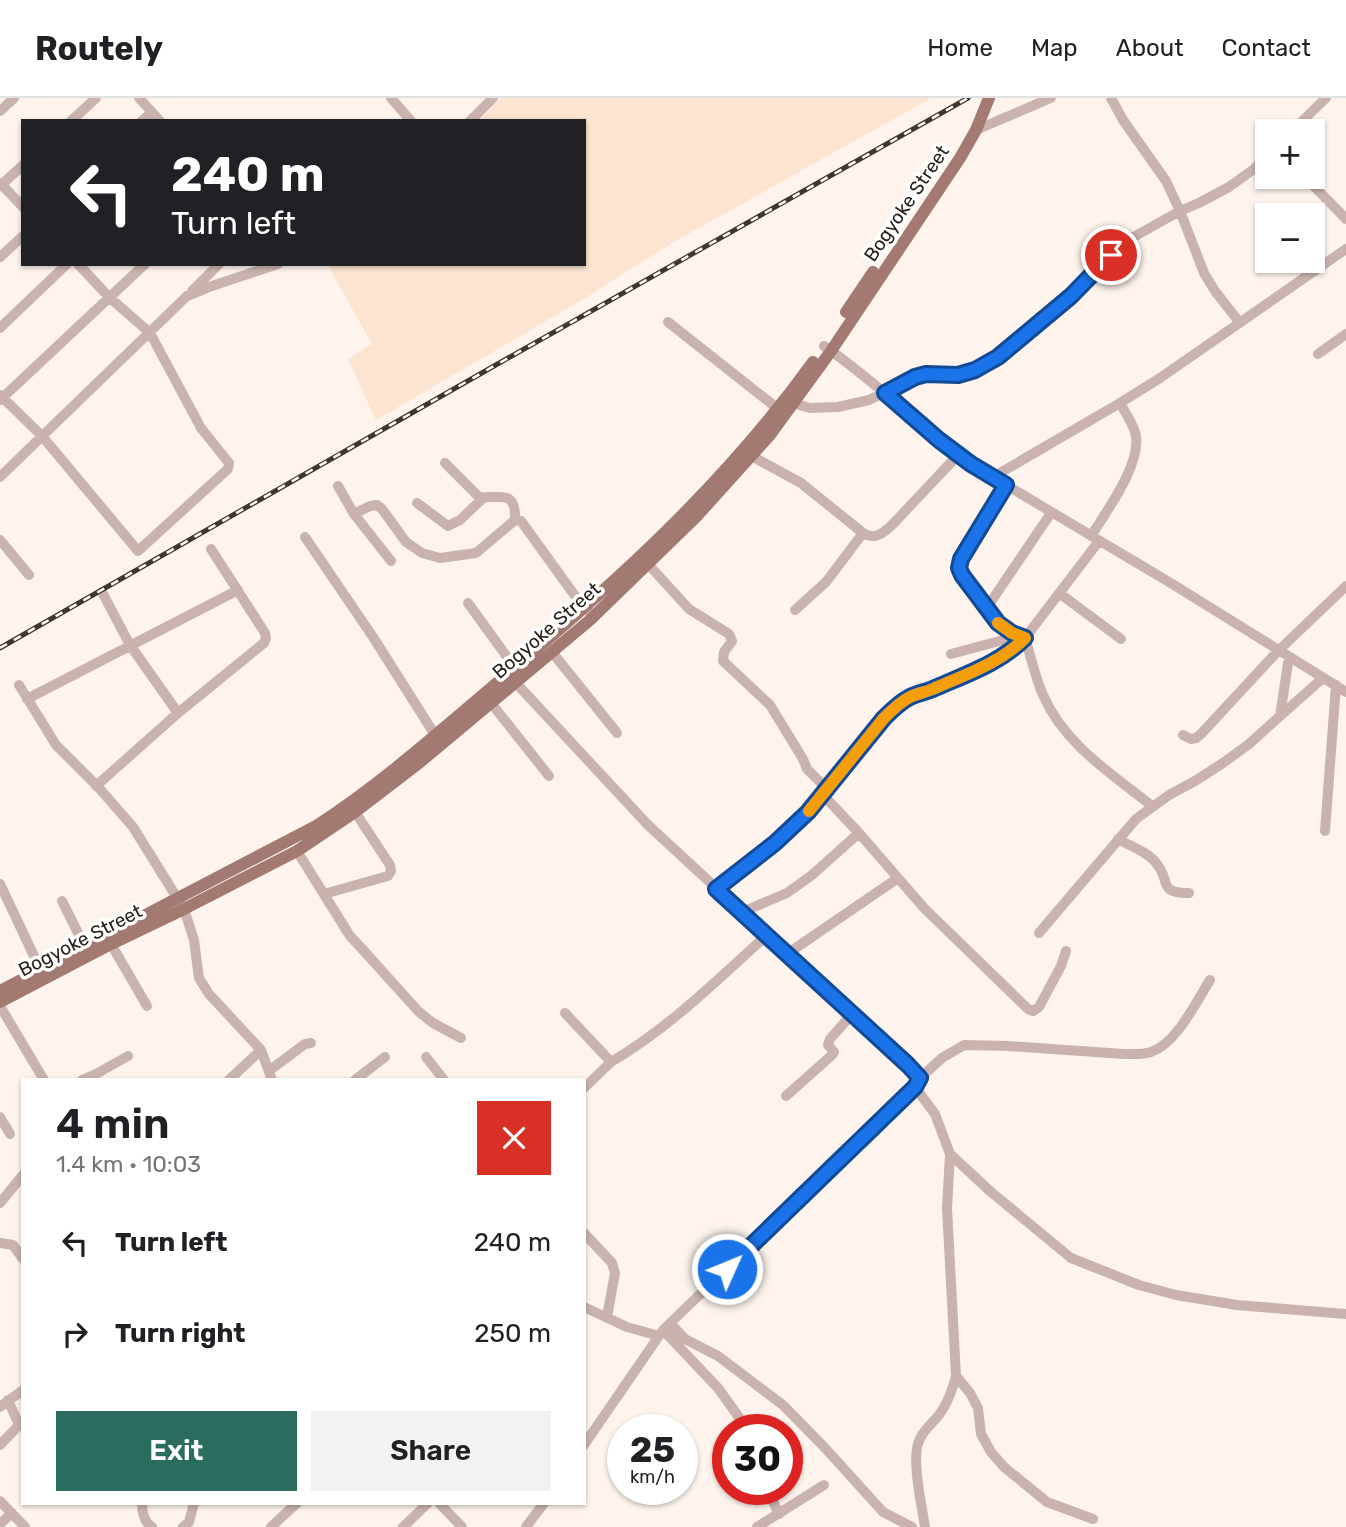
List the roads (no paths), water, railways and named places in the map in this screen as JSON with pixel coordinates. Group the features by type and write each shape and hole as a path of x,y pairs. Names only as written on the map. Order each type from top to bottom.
{"main road":[{"name":"Bogyoke Street","path":"0,991 111,944 324,821 400,765 515,668 648,564 696,517 785,407 923,206 960,158 989,98"},
{"name":"Bogyoke Street","path":"0,1004 85,947 297,851 355,812 419,763 552,652 747,454"}],"street":[{"path":"0,111 14,98"},
{"path":"73,119 96,98"},
{"path":"139,98 158,119"},
{"path":"391,98 409,119"},
{"path":"472,119 493,98"},
{"path":"975,127 1051,98"},
{"path":"1111,98 1123,120 1166,181 1204,273 1240,323"},
{"path":"1304,119 1326,98"},
{"path":"144,119 152,112"},
{"path":"21,167 0,184 21,205"},
{"path":"668,322 785,407 825,409 858,403 885,393 915,377 926,374 958,375 975,370 998,357 1071,296 1128,240 1229,187 1255,168"},
{"path":"1317,189 1346,219"},
{"path":"0,257 21,238"},
{"path":"993,477 1120,403 1346,249"},
{"path":"0,328 65,266"},
{"path":"80,266 110,297 150,333 201,428 229,463 228,469 138,551 42,436 1,398 110,297 143,266"},
{"path":"0,477 217,266"},
{"path":"187,296 272,266"},
{"path":"1318,354 1346,334"},
{"path":"827,348 958,455 1346,692"},
{"path":"716,889 775,843 825,792 884,718 901,703 998,660 1025,638 1095,538 1125,481 1136,446 1135,430 1120,403"},
{"path":"747,454 801,484 869,537 875,537 888,529 958,455"},
{"path":"354,514 377,505 406,542 422,553 439,558 476,553 515,520 516,509 506,496 480,497 445,463"},
{"path":"1006,485 961,559 959,568 998,623 1025,638"},
{"path":"338,486 354,514 391,561"},
{"path":"417,503 448,526 460,520 483,498"},
{"path":"986,609 1051,513"},
{"path":"515,520 521,521 578,600 590,612"},
{"path":"795,610 826,582 863,533"},
{"path":"305,537 435,735"},
{"path":"0,540 29,575"},
{"path":"96,786 178,713 264,643 265,634 211,550"},
{"path":"648,564 690,609 729,634 732,641 724,652 723,661 770,705 807,769 825,792 924,908 1028,1009 1033,1011 1039,1007 1066,951"},
{"path":"1183,735 1191,739 1201,734 1278,651 1342,597 1346,586"},
{"path":"27,699 238,590"},
{"path":"102,592 130,645 178,713"},
{"path":"1059,593 1121,639"},
{"path":"468,603 515,668"},
{"path":"951,654 1003,640 1012,633"},
{"path":"1025,638 1043,695 1058,722 1075,743 1152,806"},
{"path":"552,652 617,733"},
{"path":"1280,716 1289,657"},
{"path":"1039,933 1129,826 1152,806 1249,744 1323,678"},
{"path":"516,683 648,825 908,1065 934,1114 950,1154 990,1192 1071,1258 1176,1295 1237,1305 1346,1314"},
{"path":"19,685 56,745 133,827 181,904 194,940 199,978 209,994 261,1050 271,1075 305,1044 311,1043"},
{"path":"1325,831 1336,685"},
{"path":"491,703 549,776"},
{"path":"324,894 388,876 391,871 390,865 355,812"},
{"path":"742,912 795,887 859,832"},
{"path":"1118,839 1155,861 1172,892 1189,893"},
{"path":"297,851 350,936 419,1012 461,1038"},
{"path":"787,954 898,878"},
{"path":"0,884 42,974"},
{"path":"62,901 85,947"},
{"path":"586,1085 611,1062 660,1030 767,935"},
{"path":"111,944 147,1006"},
{"path":"586,1442 664,1330 942,1058 964,1045 1132,1054 1151,1052 1172,1037 1210,981"},
{"path":"0,1004 43,1078"},
{"path":"565,1013 611,1062"},
{"path":"786,1096 832,1055 834,1052 828,1045 830,1039 852,1014"},
{"path":"231,1078 261,1050"},
{"path":"87,1078 128,1056"},
{"path":"358,1078 385,1056"},
{"path":"426,1057 442,1078"},
{"path":"0,1116 10,1134"},
{"path":"925,1527 919,1488 918,1443 949,1398 956,1376 947,1208 950,1154"},
{"path":"0,1203 21,1177"},
{"path":"586,1235 612,1263 615,1273 607,1317"},
{"path":"0,1243 18,1243"},
{"path":"586,1308 627,1327 664,1330 718,1356 783,1405 883,1512 912,1527"},
{"path":"664,1330 718,1388 737,1414"},
{"path":"956,1376 978,1408 981,1434 1004,1467 1047,1502 1093,1519"},
{"path":"0,1445 19,1425 4,1403 21,1391"},
{"path":"757,1527 824,1486"},
{"path":"0,1501 25,1527"},
{"path":"142,1505 142,1513 149,1526"},
{"path":"189,1525 194,1505"},
{"path":"271,1527 295,1505"},
{"path":"403,1527 426,1505"},
{"path":"441,1505 462,1527"},
{"path":"526,1527 542,1505"},
{"path":"775,1505 779,1514"},
{"path":"0,1524 12,1513"}],"railway":[{"path":"0,648 968,98"}]}
